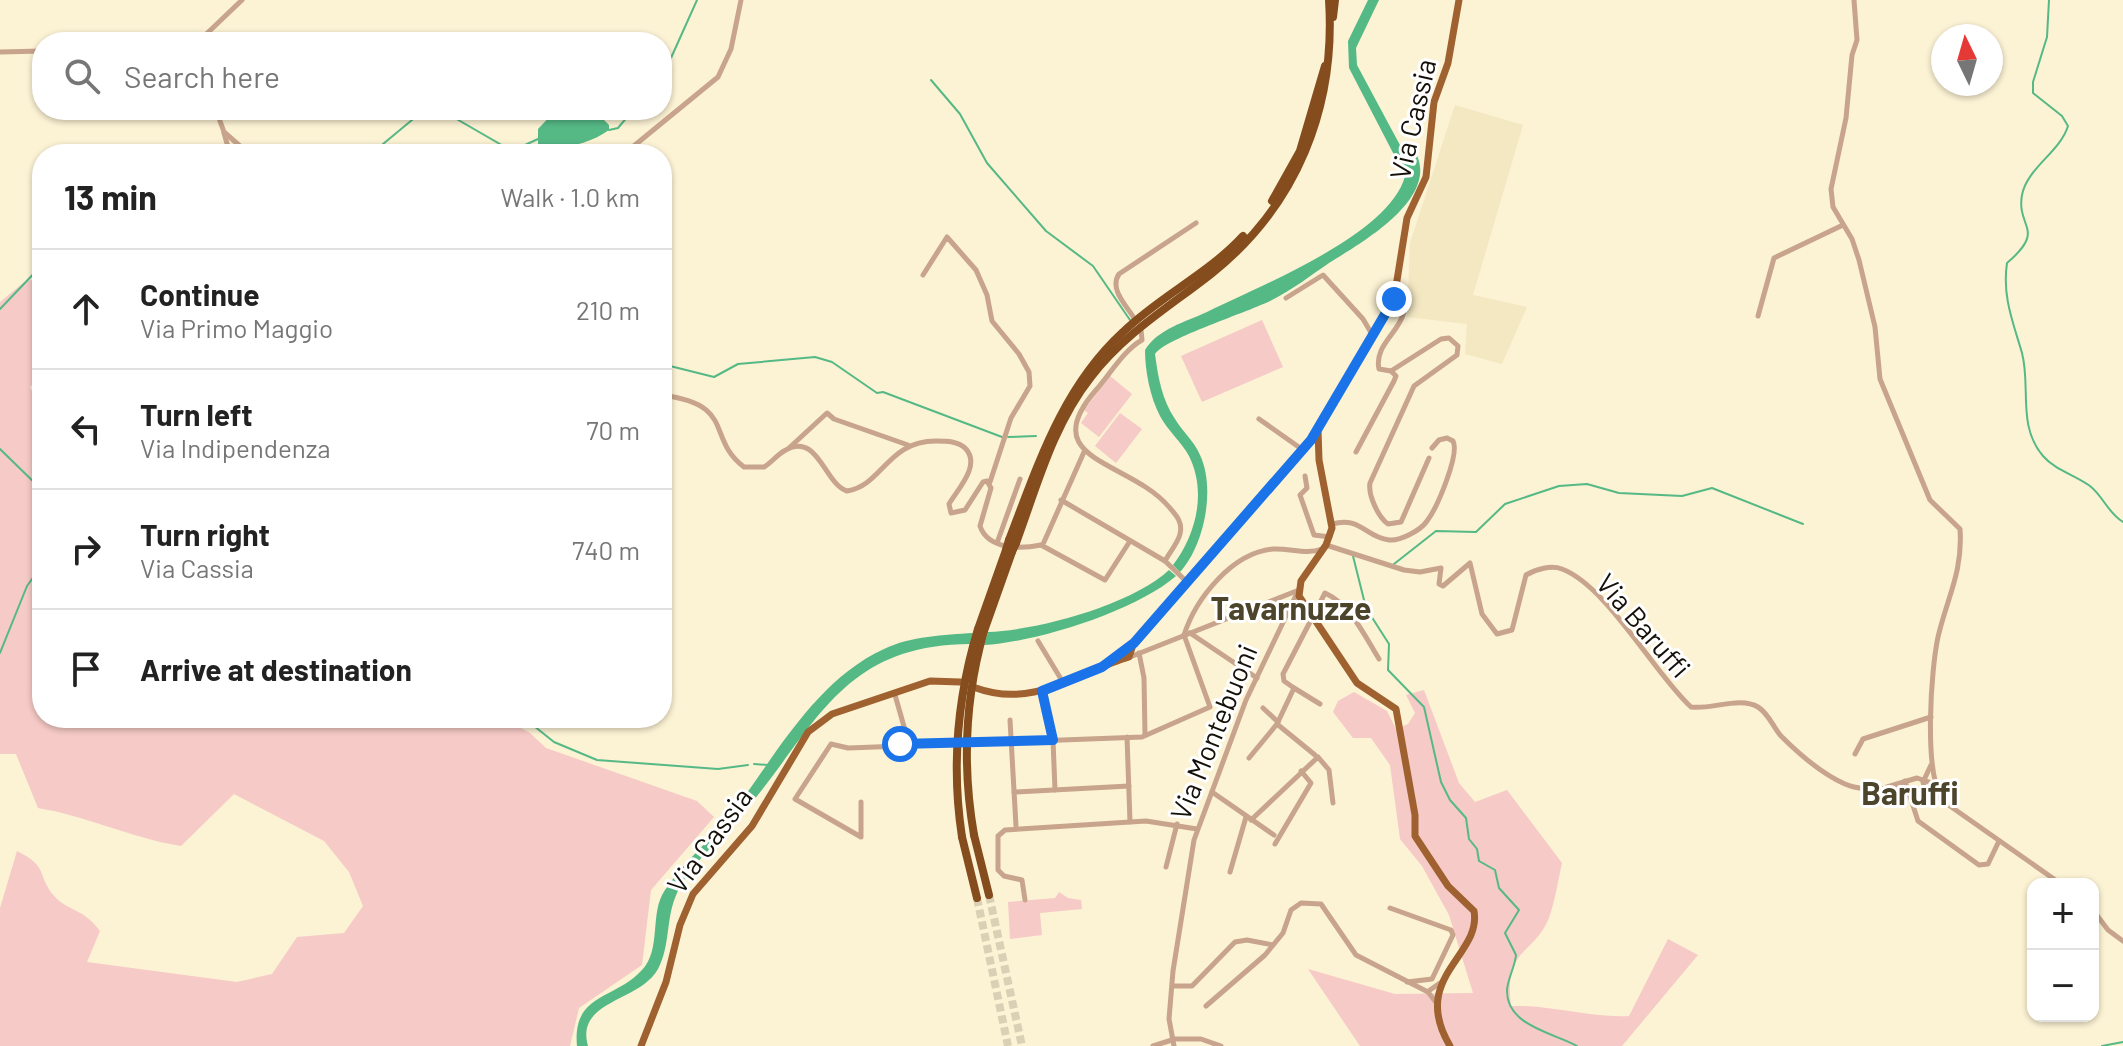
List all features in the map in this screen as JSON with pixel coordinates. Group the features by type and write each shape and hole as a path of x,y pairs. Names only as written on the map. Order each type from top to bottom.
{"highway":[{"path":"977,898 962,837 956,787 956,736 964,676 1057,420 1085,374 1122,332 1236,244 1271,203 1300,151 1329,53 1327,0"},
{"path":"1329,37 1335,0"},
{"path":"981,630 966,736 974,835 989,895"}],"main road":[{"name":"Via Cassia","path":"1131,653 1134,643 1184,579 1307,445 1373,336 1399,284 1405,224 1426,177 1434,102 1448,63 1459,0"},
{"path":"1318,430 1319,456 1332,524 1326,543"},
{"path":"1307,445 1319,456"},
{"name":"Via Montebuoni","path":"1299,590 1326,543"},
{"path":"1299,590 1312,618 1357,683 1396,709 1416,840 1448,886 1474,911 1473,929 1440,983 1439,1007 1443,1031 1450,1046"},
{"path":"976,688 1010,696 1042,691 1064,685 1131,653"},
{"name":"Via Cassia","path":"641,1046 666,982 680,925 693,894 752,826 808,732 832,714 930,681 960,682"}],"street":[{"path":"208,32 242,0"},
{"path":"672,115 718,77 731,49 741,0"},
{"path":"1854,0 1857,40 1852,55 1846,118 1831,189 1833,207 1856,249 1869,301 1880,379 1930,500 1960,529 1957,582 1935,653 1931,717 1935,784 1944,800 2052,878"},
{"path":"0,52 32,51"},
{"path":"220,120 227,144"},
{"path":"636,144 666,120"},
{"path":"224,132 238,144"},
{"path":"1134,318 1116,289 1114,280 1133,262 1196,223"},
{"path":"1758,316 1774,258 1843,225"},
{"path":"923,275 947,237 953,241 976,270 987,295 992,321 1029,372 1030,386 1011,418 990,482 980,526 982,533 997,543 1019,549 1044,545 1105,580 1130,541"},
{"path":"1286,298 1323,275 1363,319 1373,336"},
{"path":"1399,284 1404,294 1406,314 1377,364 1384,372 1391,371 1441,339 1449,338 1458,346 1457,355 1414,386 1370,483 1369,490 1382,521 1388,524 1401,522 1429,458"},
{"path":"1141,330 1142,340 1077,415 1074,435 1084,452 1155,491 1179,519 1180,534 1167,563"},
{"path":"1356,452 1394,381 1396,376 1391,371"},
{"path":"672,397 689,400 707,410 717,420 731,455 744,467 764,467 827,413 834,419 908,445 946,441 968,452 970,470 949,504 951,513 965,510 983,482 990,482"},
{"path":"1259,419 1307,445"},
{"path":"1332,524 1350,521 1389,540 1402,538 1426,523 1457,454 1453,441 1447,438 1439,440 1432,448"},
{"path":"789,448 814,452 835,486 847,491 861,486 908,445"},
{"path":"1044,545 1084,452"},
{"path":"861,802 861,837 795,799 831,744 848,748 1145,736 1210,707 1187,634 1220,575 1235,563 1270,549 1311,552 1326,543 1314,535 1300,495 1307,488 1305,476"},
{"path":"997,543 1020,479"},
{"path":"1061,500 1167,563 1184,579"},
{"name":"Via Baruffi","path":"1326,543 1404,570 1420,572 1441,568 1439,584 1443,586 1470,563 1482,614 1497,634 1512,630 1526,575 1545,568 1561,569 1613,611 1691,707 1705,709 1747,704 1758,707 1779,734 1826,774 1858,788 1925,790 1944,800"},
{"path":"1311,552 1314,563"},
{"path":"1145,736 1144,678 1131,653 1299,590"},
{"name":"Via Montebuoni","path":"1173,1042 1169,1019 1173,971 1197,829 1257,678 1299,590"},
{"path":"1320,704 1284,681 1283,674 1325,593 1338,599 1379,659"},
{"path":"1187,634 1257,678"},
{"path":"1038,641 1064,685"},
{"path":"1249,758 1278,723 1294,688"},
{"path":"1042,691 1053,740 1055,790"},
{"path":"895,695 909,744"},
{"path":"1263,708 1315,755"},
{"path":"1855,754 1863,739 1931,717"},
{"path":"1010,720 1016,826"},
{"path":"1127,737 1130,822"},
{"path":"1230,872 1249,818 1318,757 1325,763 1333,803"},
{"path":"1932,762 1924,779 1925,790 1935,784"},
{"path":"1275,844 1311,783 1301,771"},
{"path":"1924,779 1935,784"},
{"name":"Via Baruffi","path":"1882,788 1924,779"},
{"path":"1905,781 1918,821 1981,866 1988,864 1999,841"},
{"path":"1014,792 1129,786"},
{"path":"1212,792 1274,835"},
{"path":"1025,900 1022,880 1004,876 998,870 998,836 1016,826 1130,822 1177,824 1197,829"},
{"path":"1166,867 1177,824"},
{"path":"1206,1006 1273,945 1283,933 1291,910 1301,903 1321,904 1356,955 1427,991 1439,992"},
{"path":"1390,908 1451,930 1453,939 1432,979 1425,983 1410,979 1407,982"},
{"path":"2099,918 2108,930 2123,941"},
{"path":"1174,986 1192,986 1235,942 1247,940 1273,945"},
{"path":"1445,955 1454,959"},
{"path":"1427,991 1440,983"},
{"path":"1427,991 1439,1007"},
{"path":"1153,1046 1201,1039 1221,1046"}],"shaded area":[{"path":"1368,0 1379,0 1356,48 1357,65 1401,147 1412,147 1420,165 1418,183 1410,200 1396,216 1294,287 1261,305 1175,340 1155,354 1167,404 1198,450 1207,484 1201,533 1196,548 1180,572 1173,565 1193,527 1197,484 1189,456 1156,409 1145,350 1157,337 1173,327 1320,256 1375,218 1394,198 1405,176 1349,68 1348,41"},
{"path":"1455,105 1523,125 1473,295 1527,307 1502,364 1465,354 1467,324 1407,317 1410,243"},
{"path":"547,120 604,120 609,125 609,130 578,144 538,144 538,129"},
{"path":"32,280 32,728 521,728 546,748 697,801 714,817 651,890 642,965 579,1008 570,1046 0,1046 0,908 17,851 39,867 55,897 88,918 100,931 87,962 237,982 272,974 297,937 344,933 363,906 349,872 324,841 234,794 181,846 38,808 16,754 0,754 0,302 24,282"},
{"path":"1262,320 1283,367 1202,402 1181,356"},
{"path":"1110,376 1132,394 1099,437 1081,423 1088,413 1084,410"},
{"path":"1120,413 1142,429 1116,463 1095,446"},
{"path":"1169,570 1176,576 1137,601 1112,612 1031,638 984,645 988,632 1058,621 1083,613 1132,594"},
{"path":"973,633 970,644 926,648 890,659 861,675 836,697 743,813 688,875 672,907 658,969 638,988 600,1010 591,1019 587,1031 588,1046 577,1046 577,1029 588,1007 631,980 648,961 654,942 657,909 665,890 733,812 818,699 860,663 884,649 916,639"},
{"path":"1424,690 1459,783 1475,802 1507,790 1562,863 1549,918 1521,954 1512,973 1511,1006 1629,1016 1668,939 1698,955 1622,1046 1360,1046 1308,969 1395,994 1473,993 1449,915 1422,866 1400,839 1390,765 1371,738 1353,738 1333,712 1338,701 1354,692 1387,711 1396,729 1408,724 1415,713 1406,695"},
{"path":"1059,892 1068,898 1081,900 1082,909 1040,913 1042,935 1010,939 1008,902 1055,898"}],"waterway":[{"path":"672,56 697,0"},
{"path":"2049,0 2047,37 2033,82 2033,93 2062,116 2068,126 2058,144 2025,185 2021,206 2028,235 2019,252 2007,263 2007,298 2022,353 2027,419 2035,444 2053,465 2090,486 2123,522"},
{"path":"931,80 960,114 987,163 1046,231 1093,266 1130,320"},
{"path":"383,144 412,120"},
{"path":"458,120 500,144"},
{"path":"609,130 618,128 625,120"},
{"path":"527,144 538,139"},
{"path":"0,309 32,275"},
{"path":"672,366 714,377 738,364 815,357 832,362 877,393 883,392 1002,437"},
{"path":"1008,437 1036,436"},
{"path":"0,449 32,480"},
{"path":"1394,564 1436,531 1476,532 1505,504 1559,486 1587,484 1619,493 1682,496 1712,488 1803,524"},
{"path":"1353,556 1366,608 1389,644 1388,670 1424,707 1441,782 1450,800 1466,818 1469,839 1477,849 1479,861 1495,870 1499,888 1519,910 1505,933 1516,955 1507,987 1509,1003 1515,1013 1533,1027 1577,1046"},
{"path":"0,653 32,579"},
{"path":"536,728 554,742 597,760 718,769 748,765"},
{"path":"754,764 768,765"},
{"path":"2102,1046 2123,1042"}],"tunnel":[{"path":"989,895 1022,1046"},
{"path":"977,898 1008,1046"}],"district":[{"name":"Tavarnuzze","path":"1291,607"},
{"name":"Baruffi","path":"1910,792"}],"route":[{"path":"900,744 1053,740 1042,691 1064,685 1102,667 1134,643 1311,440 1394,299"}]}
